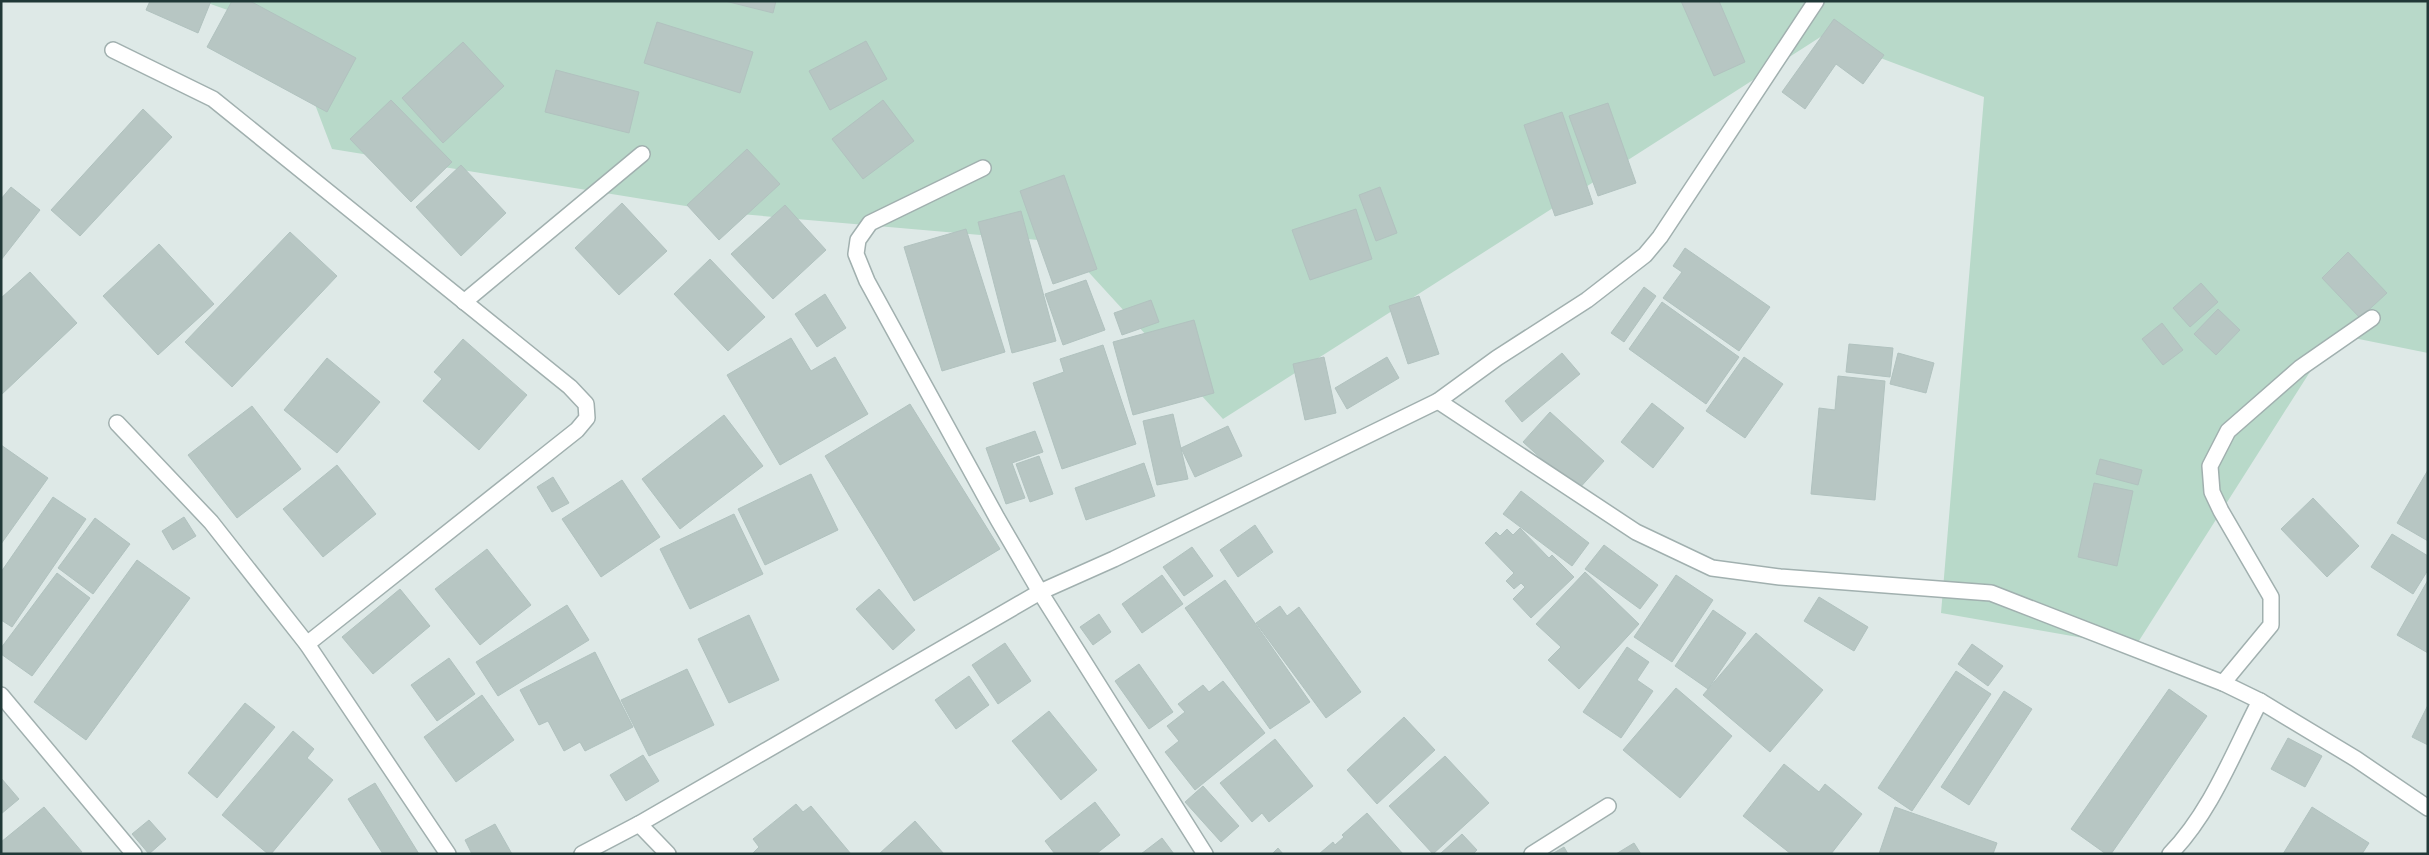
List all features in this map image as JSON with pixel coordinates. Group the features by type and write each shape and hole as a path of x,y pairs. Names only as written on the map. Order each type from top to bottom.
{"street":[{"path":"582,854 639,824 1040,592 1114,559 1438,401 1497,358 1587,300 1645,255 1682,206 1816,1"},
{"path":"113,50 213,99 570,387 586,404 587,418 577,430 307,644"},
{"path":"464,302 642,154"},
{"path":"983,168 870,223 858,240 856,254 872,290 992,509 1040,592 1205,854"},
{"path":"2222,683 2271,625 2271,597 2212,492 2210,466 2228,431 2300,368 2372,318"},
{"path":"1438,401 1636,532 1712,568 1790,578 1991,593 2222,683 2260,701 2356,759 2428,808"},
{"path":"117,423 211,522 307,644 448,854"},
{"path":"1,695 134,854"},
{"path":"2170,854 2184,839 2200,816 2260,701"},
{"path":"1532,854 1608,806"},
{"path":"639,824 668,854"}],"green space":[{"path":"202,1 2428,1 2428,353 2334,334 2135,647 1941,613 1984,97 1822,36 1223,419 1061,242 729,213 332,149 287,31"}],"building":[{"path":"150,1 211,1 198,33 146,10"},
{"path":"232,1 250,1 356,58 327,112 207,47"},
{"path":"725,1 776,1 773,13"},
{"path":"1681,1 1719,1 1745,62 1714,76"},
{"path":"1834,19 1884,55 1863,84 1836,64 1805,109 1782,92"},
{"path":"657,22 753,52 740,93 644,63"},
{"path":"866,41 887,79 830,110 809,71"},
{"path":"463,42 504,86 443,143 402,98"},
{"path":"556,70 639,92 629,133 545,112"},
{"path":"391,100 452,162 411,202 350,139"},
{"path":"883,100 914,141 863,179 832,139"},
{"path":"1608,103 1636,183 1598,196 1569,116"},
{"path":"143,109 172,137 80,236 51,210"},
{"path":"1562,112 1593,204 1555,216 1524,125"},
{"path":"747,149 780,184 719,240 687,205"},
{"path":"461,165 506,213 461,256 416,207"},
{"path":"1064,175 1097,269 1053,284 1020,191"},
{"path":"11,187 40,210 1,260 1,199"},
{"path":"1380,187 1397,233 1376,241 1359,195"},
{"path":"622,203 667,251 619,295 575,248"},
{"path":"785,205 826,250 773,299 731,254"},
{"path":"1356,209 1372,259 1310,280 1292,230"},
{"path":"1021,211 1056,341 1012,353 978,222"},
{"path":"966,229 1005,352 942,371 904,247"},
{"path":"290,232 337,276 232,387 185,342"},
{"path":"159,244 214,304 158,355 103,296"},
{"path":"1685,248 1770,307 1739,351 1663,298 1682,272 1673,266"},
{"path":"2348,252 2387,293 2360,318 2322,278"},
{"path":"710,259 765,317 728,351 674,294"},
{"path":"30,272 77,323 1,395 1,298"},
{"path":"1086,280 1105,330 1063,345 1045,294"},
{"path":"2201,283 2218,302 2190,327 2173,308"},
{"path":"1644,287 1656,296 1624,342 1611,333"},
{"path":"825,294 846,328 817,347 795,314"},
{"path":"1419,296 1439,354 1408,364 1389,306"},
{"path":"1151,300 1159,322 1122,335 1114,313"},
{"path":"1662,302 1739,357 1706,404 1629,349"},
{"path":"2218,309 2240,330 2216,355 2194,334"},
{"path":"1194,320 1214,393 1133,415 1113,342"},
{"path":"2162,323 2183,350 2163,365 2142,339"},
{"path":"791,338 811,371 835,357 868,414 780,465 727,375"},
{"path":"463,339 527,395 479,450 423,401 442,379 434,372"},
{"path":"1849,344 1893,348 1890,377 1846,372"},
{"path":"1103,345 1136,444 1062,469 1033,383 1064,372 1060,359"},
{"path":"1562,353 1580,374 1522,422 1505,401"},
{"path":"1898,353 1934,363 1926,393 1890,384"},
{"path":"1324,357 1336,413 1305,420 1293,364"},
{"path":"1387,357 1399,378 1347,409 1335,388"},
{"path":"1744,357 1783,384 1745,438 1706,411"},
{"path":"327,358 380,402 337,453 284,410"},
{"path":"1838,376 1885,381 1875,500 1811,494 1819,408 1835,410"},
{"path":"1652,403 1684,428 1653,468 1621,442"},
{"path":"910,404 1000,549 914,601 825,456"},
{"path":"252,406 301,469 237,518 188,455"},
{"path":"1550,412 1604,461 1577,491 1523,442"},
{"path":"1173,414 1188,479 1157,485 1143,421"},
{"path":"724,415 763,466 680,529 642,479"},
{"path":"1228,426 1242,456 1195,477 1181,448"},
{"path":"1035,431 1043,452 1012,463 1025,498 1006,504 986,448"},
{"path":"1,445 48,478 1,544"},
{"path":"1039,456 1053,494 1030,502 1016,464"},
{"path":"2100,459 2142,470 2138,485 2096,474"},
{"path":"1144,463 1155,496 1086,520 1075,488"},
{"path":"337,465 376,514 323,557 283,509"},
{"path":"2428,470 2428,541 2397,523"},
{"path":"811,474 838,530 765,565 738,509"},
{"path":"553,477 569,503 552,512 537,487"},
{"path":"622,480 660,537 601,577 562,519"},
{"path":"2094,483 2133,491 2117,566 2078,557"},
{"path":"1521,491 1589,543 1572,566 1503,514"},
{"path":"53,497 86,519 12,627 1,620 1,572"},
{"path":"2313,498 2359,546 2327,577 2281,529"},
{"path":"734,514 763,574 690,609 660,549"},
{"path":"184,517 196,536 173,550 162,531"},
{"path":"95,518 130,544 93,594 58,568"},
{"path":"1255,525 1273,552 1238,577 1220,550"},
{"path":"1520,528 1549,558 1552,555 1574,577 1531,618 1513,599 1525,587 1521,583 1514,589 1506,581 1514,573 1485,543 1496,532 1500,536 1507,529 1513,535"},
{"path":"2392,534 2428,556 2428,570 2413,594 2371,567"},
{"path":"1604,545 1658,585 1640,609 1585,569"},
{"path":"1192,547 1213,576 1184,596 1163,567"},
{"path":"487,549 531,605 480,645 435,589"},
{"path":"137,560 190,598 86,740 34,702"},
{"path":"1585,572 1639,624 1579,689 1548,660 1561,647 1536,624"},
{"path":"57,573 90,598 32,676 1,654 1,648"},
{"path":"1162,575 1183,604 1142,633 1122,604"},
{"path":"1676,575 1713,600 1672,662 1634,637"},
{"path":"1225,580 1310,702 1270,729 1185,608"},
{"path":"2428,580 2428,653 2397,635"},
{"path":"400,589 430,626 373,674 342,637"},
{"path":"879,589 915,630 893,650 856,609"},
{"path":"1819,597 1868,627 1854,651 1804,621"},
{"path":"567,605 589,640 498,696 476,662"},
{"path":"1280,606 1287,616 1299,607 1361,692 1326,718 1256,623"},
{"path":"1713,610 1746,633 1708,689 1675,666"},
{"path":"1099,614 1111,632 1093,645 1080,627"},
{"path":"749,615 779,680 729,703 698,639"},
{"path":"1756,633 1823,690 1770,752 1703,695"},
{"path":"1005,643 1031,681 998,704 972,665"},
{"path":"1972,644 2003,666 1988,686 1958,664"},
{"path":"1627,647 1649,662 1637,680 1653,691 1621,738 1583,712"},
{"path":"595,652 633,727 585,751 580,742 564,751 548,721 539,725 520,690"},
{"path":"449,658 475,694 437,721 411,685"},
{"path":"1139,664 1173,712 1149,729 1115,681"},
{"path":"687,669 714,725 649,756 621,700"},
{"path":"1956,671 1991,694 1912,811 1878,788"},
{"path":"969,676 989,705 956,729 935,700"},
{"path":"1223,681 1265,733 1195,790 1165,752 1179,741 1167,726 1185,712 1178,704 1203,685 1209,692"},
{"path":"1676,688 1732,736 1680,798 1623,750"},
{"path":"2169,689 2207,716 2111,854 2106,854 2071,829"},
{"path":"2004,691 2032,709 1969,805 1941,787"},
{"path":"482,695 514,740 456,782 424,737"},
{"path":"245,703 275,727 217,798 188,773"},
{"path":"2428,705 2428,745 2412,737"},
{"path":"1049,711 1097,770 1061,800 1012,741"},
{"path":"1404,717 1435,750 1377,804 1347,770"},
{"path":"293,731 314,749 307,758 333,780 271,854 268,854 222,815"},
{"path":"2288,738 2322,756 2305,787 2271,769"},
{"path":"1275,739 1313,786 1269,822 1262,813 1252,822 1220,783"},
{"path":"643,755 659,781 626,801 610,775"},
{"path":"1445,756 1489,803 1433,854 1389,806"},
{"path":"1784,764 1819,792 1825,784 1862,814 1831,854 1791,854 1743,816"},
{"path":"1,778 19,799 1,814"},
{"path":"375,783 419,854 383,854 348,799"},
{"path":"1203,786 1239,826 1221,842 1185,802"},
{"path":"1095,802 1120,835 1096,854 1055,854 1045,841"},
{"path":"796,804 803,812 811,806 851,854 752,854 759,847 753,839"},
{"path":"44,807 82,852 1,854 1,842"},
{"path":"1895,807 1997,843 1993,854 1879,854"},
{"path":"2312,807 2369,843 2362,854 2283,854"},
{"path":"1367,813 1403,854 1319,854 1333,842 1335,845 1344,837 1342,835"},
{"path":"149,820 166,839 149,854 132,834"},
{"path":"915,821 944,854 879,854"},
{"path":"495,824 512,854 472,854 465,840"},
{"path":"1462,834 1477,850 1473,854 1440,854"},
{"path":"1162,838 1174,854 1141,854"},
{"path":"1634,843 1641,854 1616,854"},
{"path":"1564,847 1568,854 1552,854"},
{"path":"1278,848 1283,854 1272,854"}]}
